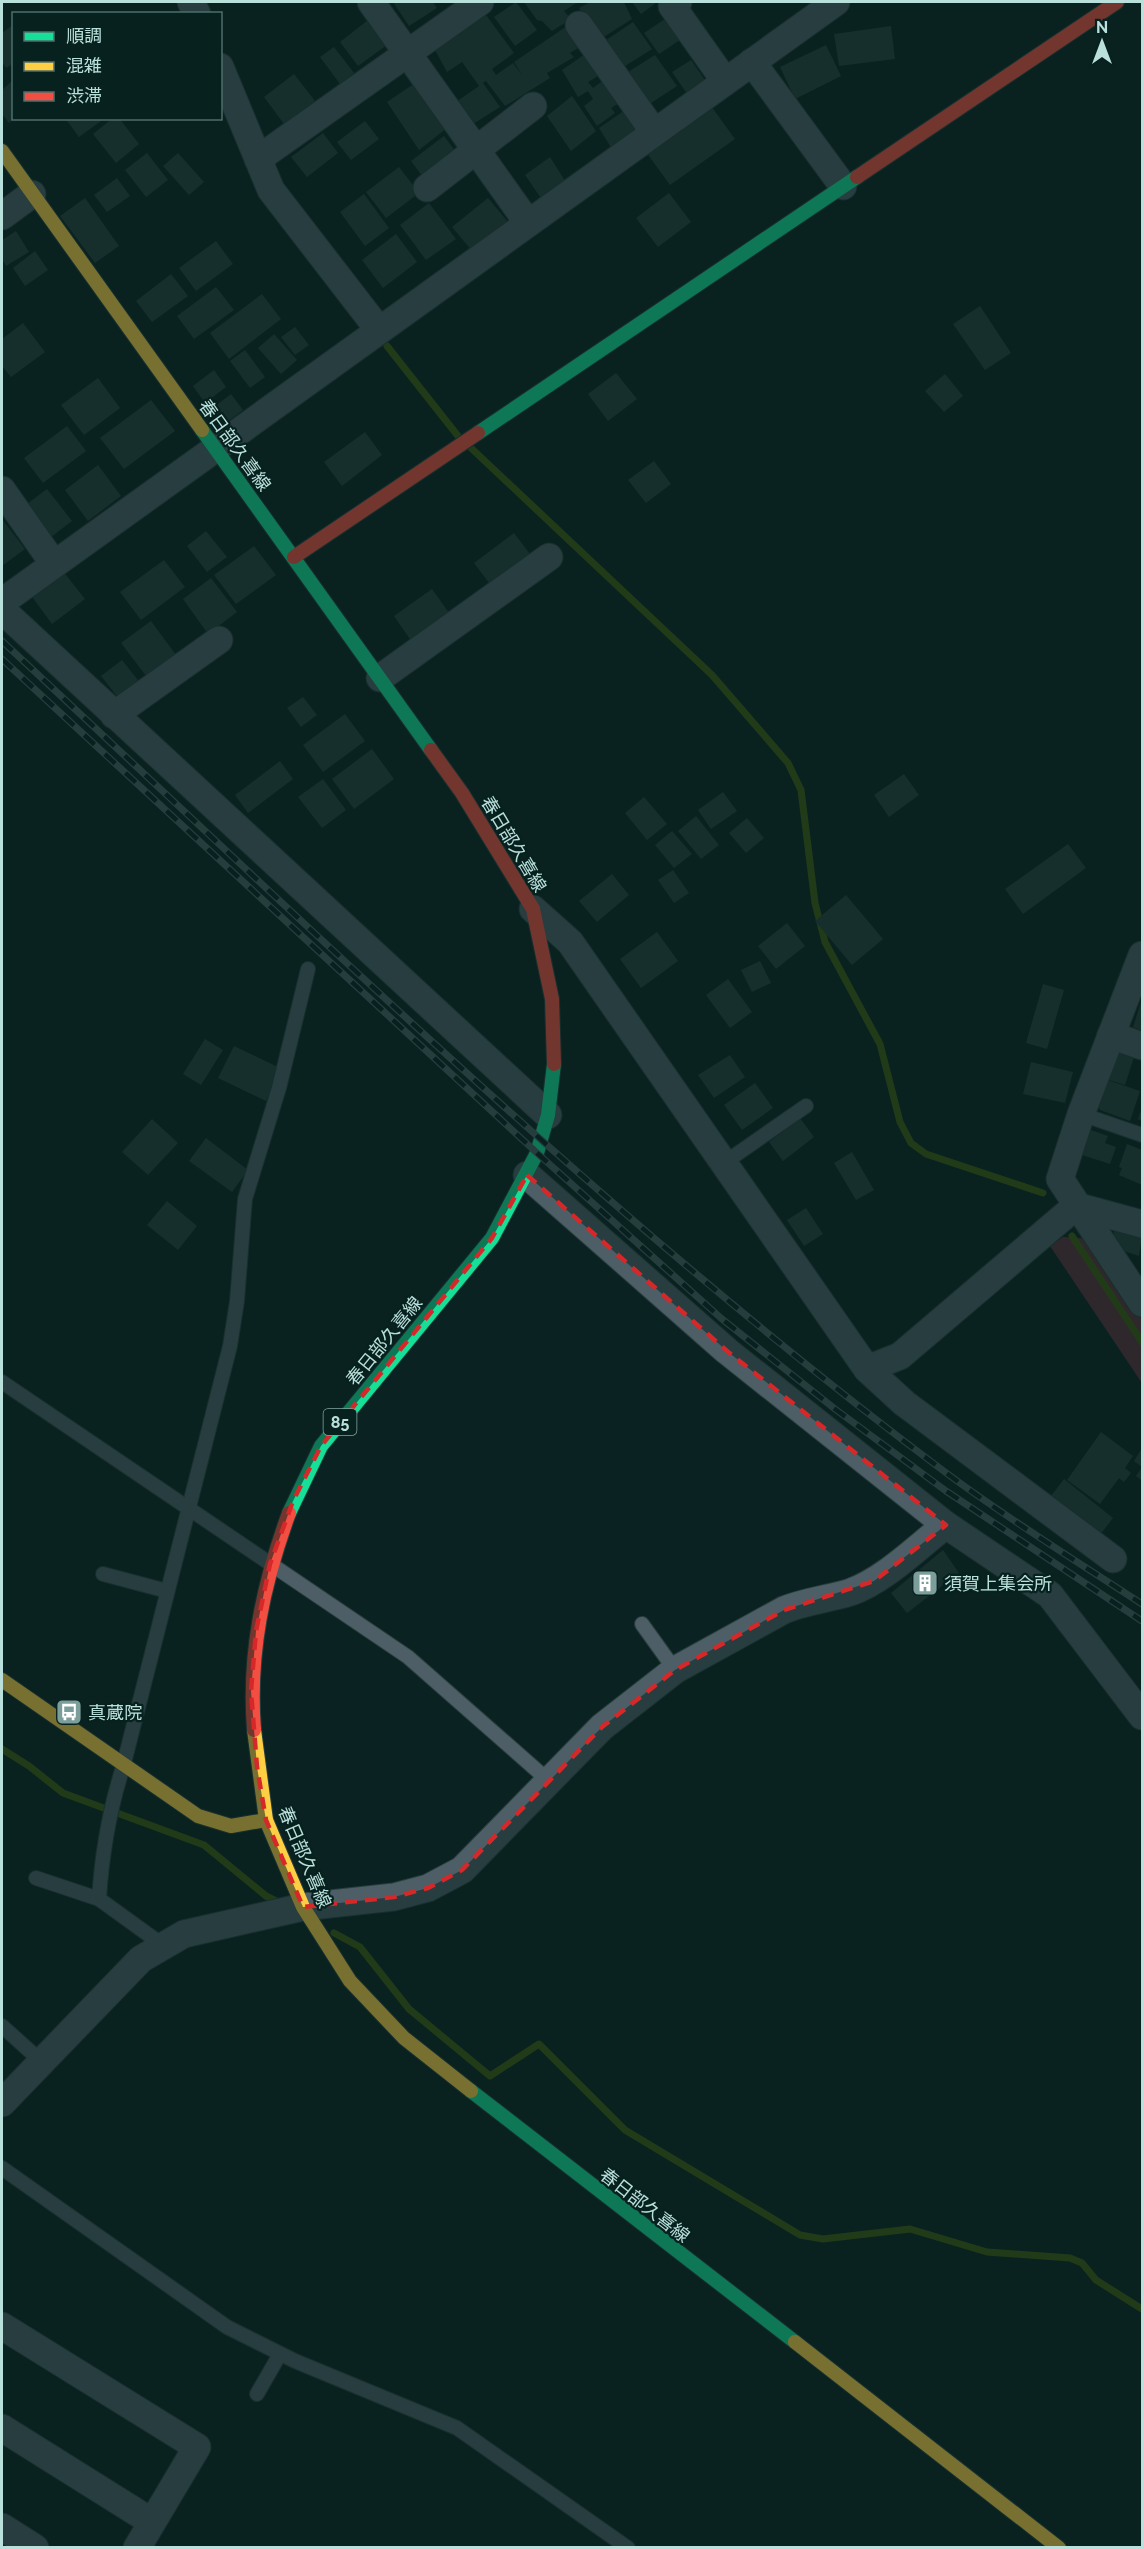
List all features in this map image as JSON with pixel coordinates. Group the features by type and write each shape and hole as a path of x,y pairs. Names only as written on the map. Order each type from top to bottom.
{"main road":[{"path":"294,557 1116,2"},
{"name":"春日部久喜線","path":"2,151 462,793 533,909 552,999 555,1051 548,1115 537,1153 527,1175 492,1238 321,1446 293,1501 270,1564 256,1631 251,1691 257,1767 266,1820 303,1907 350,1982 404,2038 1059,2547"},
{"path":"2,1680 123,1767 198,1816 231,1826 266,1820"}],"street":[{"path":"371,2 528,223"},
{"path":"258,159 480,2"},
{"path":"678,2 672,6 725,81"},
{"path":"2,602 752,62 825,5"},
{"path":"579,25 654,132"},
{"path":"752,62 843,186"},
{"path":"222,72 271,189 379,330"},
{"path":"427,188 533,106"},
{"path":"2,216 32,194"},
{"path":"2,490 54,564"},
{"path":"380,678 549,557"},
{"path":"2,610 548,1115"},
{"path":"114,715 219,640"},
{"path":"533,909 570,942 867,1369 904,1403 1113,1559"},
{"path":"1142,955 1081,1114 1060,1179 1143,1303"},
{"path":"1111,1035 1143,1046"},
{"path":"527,1175 727,1351 946,1525 1050,1595 1143,1716"},
{"path":"867,1369 900,1356 1066,1212 1076,1206 1143,1224"},
{"path":"2,2103 141,1959 184,1934 303,1907 393,1897 428,1888 462,1870 602,1726 675,1670 784,1610 799,1604 851,1592 874,1581 946,1525"},
{"path":"2,2326 197,2447 137,2547"},
{"path":"2,2428 152,2522"},
{"path":"2,2527 35,2547"}],"lane":[{"path":"99,1899 102,1852 111,1804 123,1767 230,1346 237,1301 245,1199 279,1088 308,969"},
{"path":"724,1162 806,1106"},
{"path":"1081,1114 1143,1135"},
{"path":"2,1382 408,1657 549,1781"},
{"path":"103,1574 167,1591"},
{"path":"642,1624 675,1670"},
{"path":"36,1878 99,1899 164,1946"},
{"path":"2,2026 42,2062"},
{"path":"2,2168 227,2327 280,2354 457,2428 628,2547"},
{"path":"257,2394 280,2354"}],"highlighted area":[{"path":"527,1175 727,1351 946,1525 874,1581 784,1610 675,1670 602,1727 462,1870 428,1888 394,1897 303,1907 266,1820 257,1767 251,1691 256,1631 270,1564 293,1501 321,1446 492,1238"}],"shaded area":[{"path":"1063,1237 1091,1239 1142,1315 1142,1383 1050,1246"}],"building":[{"path":"393,2 433,2 437,8 409,26"},
{"path":"516,2 537,30 515,46 494,17"},
{"path":"524,2 578,2 564,11 571,19 552,31 542,21 537,20"},
{"path":"590,2 624,2 632,19 599,40 579,8"},
{"path":"632,2 654,2 656,3 641,14"},
{"path":"486,15 514,53 492,69 496,75 513,63 522,75 514,62 570,24 585,44 570,53 574,57 547,73 550,78 505,106 486,81 483,83 500,107 470,126 453,104 479,86 462,62 447,72 435,50"},
{"path":"665,19 680,40 659,54 644,33"},
{"path":"368,20 387,45 358,66 340,42"},
{"path":"633,22 652,49 622,68 602,43"},
{"path":"12,26 12,64 6,68 2,62 2,33"},
{"path":"891,26 895,59 839,66 834,34"},
{"path":"826,45 841,76 795,99 780,67"},
{"path":"334,47 354,73 340,84 320,57"},
{"path":"588,52 603,73 588,82 593,88 605,79 621,102 611,108 615,113 597,126 584,106 593,99 588,91 578,97 562,70"},
{"path":"655,55 677,86 645,107 623,75"},
{"path":"691,60 707,83 688,95 672,72"},
{"path":"294,74 315,101 284,124 264,97"},
{"path":"12,81 13,120 9,123 2,114 2,90"},
{"path":"415,83 447,128 419,150 387,102"},
{"path":"572,96 596,131 571,151 547,116"},
{"path":"711,106 735,139 670,185 646,152"},
{"path":"628,108 643,131 612,149 599,128"},
{"path":"66,120 102,120 79,137"},
{"path":"110,120 121,120 139,144 116,163 93,134"},
{"path":"365,121 379,139 351,160 337,142"},
{"path":"323,133 338,153 307,177 291,157"},
{"path":"444,136 459,156 426,181 411,161"},
{"path":"147,153 168,180 146,197 125,170"},
{"path":"178,153 204,182 189,195 163,166"},
{"path":"550,157 567,184 543,201 525,175"},
{"path":"399,167 419,193 386,218 366,192"},
{"path":"117,178 130,196 107,212 94,195"},
{"path":"669,193 691,222 658,247 636,218"},
{"path":"364,194 389,228 365,246 340,212"},
{"path":"85,198 119,246 95,263 60,216"},
{"path":"488,198 509,223 473,252 452,227"},
{"path":"429,203 456,239 426,260 400,225"},
{"path":"16,231 29,252 6,266 2,259 2,240"},
{"path":"396,234 417,262 383,288 362,260"},
{"path":"216,241 233,264 196,291 179,268"},
{"path":"35,251 48,270 25,286 13,268"},
{"path":"171,274 188,296 152,322 136,301"},
{"path":"216,287 234,310 194,339 177,316"},
{"path":"262,294 281,319 229,359 210,333"},
{"path":"980,306 1011,353 985,370 953,324"},
{"path":"23,323 45,352 11,377 2,366 2,339"},
{"path":"295,327 309,345 295,355 281,337"},
{"path":"274,334 297,360 281,374 258,348"},
{"path":"245,350 265,377 250,388 230,361"},
{"path":"214,370 226,387 205,403 193,386"},
{"path":"616,373 637,399 608,421 588,394"},
{"path":"945,374 963,396 944,412 925,391"},
{"path":"98,378 120,408 84,435 61,405"},
{"path":"231,394 243,410 222,426 210,410"},
{"path":"151,400 175,431 124,469 100,438"},
{"path":"67,426 86,451 43,483 24,458"},
{"path":"365,432 382,455 342,486 324,462"},
{"path":"654,461 671,484 646,503 628,480"},
{"path":"98,465 121,496 88,521 65,490"},
{"path":"47,489 72,521 51,537 27,504"},
{"path":"2,519 25,549 2,566"},
{"path":"206,531 227,557 207,572 187,546"},
{"path":"514,533 536,562 496,592 474,563"},
{"path":"254,546 276,575 236,604 214,575"},
{"path":"164,560 185,587 141,620 120,592"},
{"path":"62,570 85,599 52,624 30,594"},
{"path":"211,578 237,612 208,634 183,599"},
{"path":"432,589 452,617 414,645 394,616"},
{"path":"151,621 179,659 150,681 121,643"},
{"path":"122,660 141,684 120,700 101,676"},
{"path":"303,697 317,715 301,727 287,708"},
{"path":"345,714 365,741 323,772 303,745"},
{"path":"372,749 394,779 354,809 332,779"},
{"path":"280,761 293,779 248,813 235,795"},
{"path":"904,774 919,795 889,817 874,795"},
{"path":"323,779 346,810 322,828 298,797"},
{"path":"723,792 737,811 711,829 698,810"},
{"path":"644,797 667,824 647,840 625,813"},
{"path":"696,816 719,845 701,859 678,831"},
{"path":"747,818 764,838 746,853 729,833"},
{"path":"672,831 692,854 674,868 655,845"},
{"path":"1068,844 1086,868 1023,914 1005,889"},
{"path":"673,870 689,893 674,903 658,880"},
{"path":"612,874 629,895 597,922 579,901"},
{"path":"846,895 883,939 852,965 815,921"},
{"path":"787,923 805,946 776,969 758,946"},
{"path":"657,932 678,961 641,988 620,959"},
{"path":"760,961 771,983 752,992 741,970"},
{"path":"728,979 752,1012 730,1028 706,995"},
{"path":"1043,984 1064,990 1047,1049 1026,1043"},
{"path":"1142,999 1142,1031 1133,1027"},
{"path":"205,1039 223,1050 201,1085 183,1074"},
{"path":"234,1046 282,1069 266,1101 218,1078"},
{"path":"1116,1051 1134,1057 1125,1085 1106,1079"},
{"path":"730,1055 745,1077 714,1098 698,1075"},
{"path":"1031,1062 1073,1072 1065,1103 1023,1094"},
{"path":"1105,1079 1140,1091 1130,1121 1100,1110 1097,1103"},
{"path":"755,1083 773,1108 742,1130 724,1105"},
{"path":"1142,1107 1142,1121 1138,1119"},
{"path":"800,1118 814,1137 783,1161 769,1142"},
{"path":"152,1119 178,1143 148,1175 122,1152"},
{"path":"1088,1129 1108,1136 1105,1143 1116,1147 1110,1164 1079,1154"},
{"path":"206,1138 248,1170 232,1192 189,1161"},
{"path":"1127,1144 1142,1150 1142,1185 1119,1175 1122,1168 1119,1167"},
{"path":"852,1152 874,1190 856,1200 834,1163"},
{"path":"167,1201 197,1226 178,1250 147,1225"},
{"path":"806,1208 823,1234 804,1246 787,1220"},
{"path":"1115,1228 1142,1236 1139,1256 1115,1248 1117,1241 1112,1239"},
{"path":"1101,1432 1133,1456 1125,1468 1131,1473 1124,1482 1119,1478 1100,1504 1067,1480"},
{"path":"1142,1448 1142,1467 1134,1461"},
{"path":"1142,1467 1142,1481 1136,1476"},
{"path":"1064,1479 1113,1518 1100,1535 1051,1496"},
{"name":"須賀上集会所","path":"943,1550 959,1573 907,1613 891,1593"}],"waterway":[{"path":"387,346 458,436"},
{"path":"470,447 712,675 788,763 801,790 815,903 825,942 880,1044 900,1122 911,1143 926,1154 1043,1193"},
{"path":"1072,1236 1142,1342"},
{"path":"2,1749 29,1766 63,1793 204,1845 266,1896 282,1904"},
{"path":"334,1933 360,1947 409,2009 490,2076 539,2044 625,2130 800,2235 823,2239 910,2229 987,2252 1070,2258 1082,2263 1096,2280 1142,2309"}],"railway":[{"path":"2,641 464,1071 702,1279 824,1379 972,1492 1142,1604"},
{"path":"2,659 537,1153 722,1319 835,1409 946,1491 1142,1621"}],"traffic: fast":[{"path":"478,433 857,177"},
{"path":"202,430 431,750"},
{"path":"289,1513 321,1446 492,1238 537,1153 548,1115 554,1064"},
{"path":"471,2091 795,2342"}],"traffic: slow":[{"path":"2,151 202,430"},
{"path":"2,1680 198,1816 231,1826 266,1820"},
{"path":"254,1730 266,1820 303,1907 350,1981 404,2038 471,2091"},
{"path":"795,2342 1059,2548"}],"traffic: jam":[{"path":"857,177 1117,2"},
{"path":"294,557 478,433"},
{"path":"431,750 462,793 533,909 552,999 554,1064"},
{"path":"254,1730 253,1674 260,1620 272,1566 289,1513"}],"place":[{"name":"須賀上集会所","path":"925,1583"},
{"name":"真蔵院","path":"69,1712"}]}
